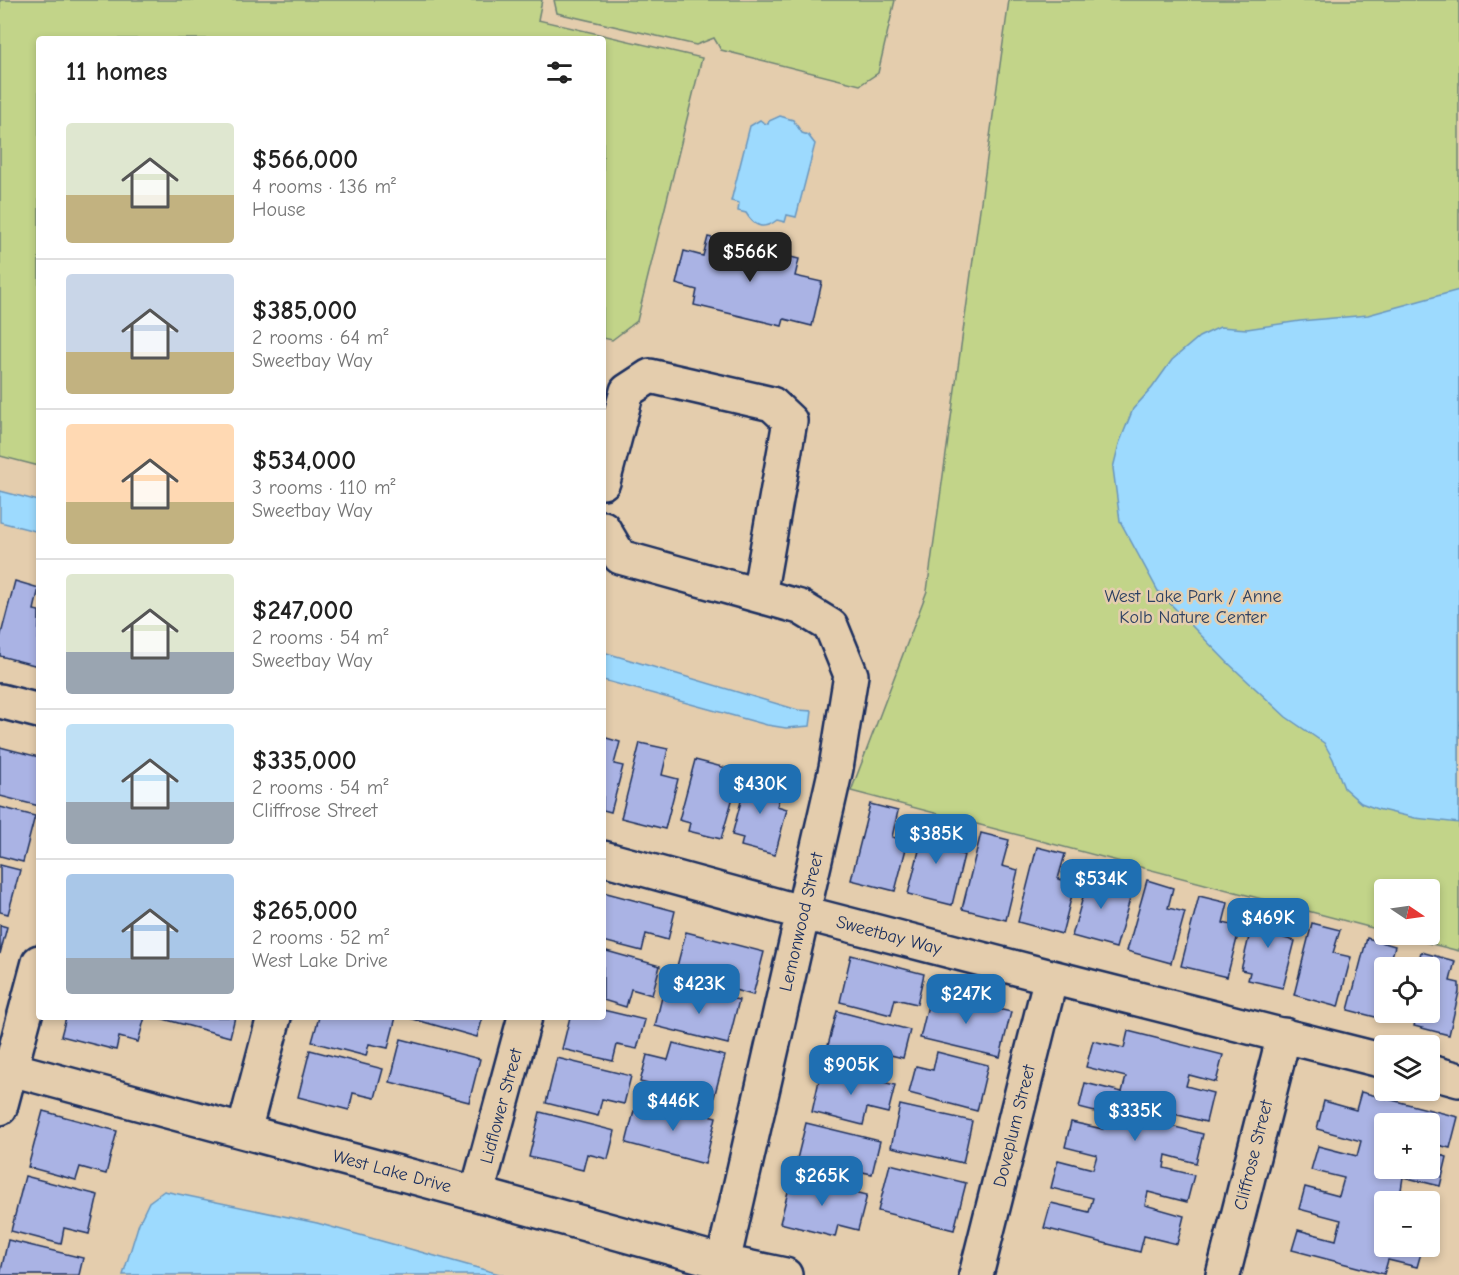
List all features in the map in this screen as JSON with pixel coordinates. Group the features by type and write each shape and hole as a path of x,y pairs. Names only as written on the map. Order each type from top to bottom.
{"street":[{"path":"606,471 627,391 650,376 772,404 790,421 759,595"},
{"name":"Lemonwood Street","path":"606,533 620,557 800,606 831,626 851,675 836,768 723,1262"},
{"path":"0,701 36,710"},
{"name":"Sweetbay Way","path":"606,859 804,913 1374,1058"},
{"path":"0,1108 5,1067 36,971"},
{"name":"Doveplum Street","path":"976,1275 1051,977"},
{"path":"244,1131 273,1020"},
{"name":"Lidflower Street","path":"477,1194 524,1020"},
{"name":"Cliffrose Street","path":"1223,1275 1284,1035"},
{"name":"West Lake Drive","path":"5,1067 723,1262 785,1275"},
{"path":"1440,1075 1459,1080"}],"green space":[{"path":"0,0 542,0 538,20 702,58 637,321 612,340 606,339 606,36 36,36 36,465 0,456"},
{"path":"554,0 895,0 878,73 860,85 721,50 714,38 696,45 557,13"},
{"name":"West Lake Park / Anne Kolb Nature Center","path":"1009,0 1459,0 1459,951 1436,945 1440,945 1440,879 1374,879 1374,928 851,791 927,591"}],"water":[{"path":"780,116 793,120 802,133 808,135 815,144 796,217 787,215 785,222 777,220 763,226 752,221 746,213 738,211 739,203 731,201 750,126 760,120 768,124 769,121"},
{"path":"1459,290 1459,823 1415,818 1377,809 1361,803 1344,788 1324,743 1286,717 1227,662 1158,591 1120,521 1113,468 1119,444 1133,409 1172,360 1199,337 1220,327 1247,329 1300,321 1368,315"},
{"path":"0,491 36,500 36,531 0,522"},
{"path":"606,653 798,710 812,711 810,726 786,728 767,725 606,681"},
{"path":"164,1191 317,1223 503,1275 123,1275 139,1223 149,1202"}],"building":[{"path":"708,237 799,259 795,276 822,282 812,326 784,319 782,326 694,305 697,290 676,284 684,251 703,256"},
{"path":"15,581 36,587 34,610 36,610 36,665 0,656 0,638"},
{"path":"606,738 620,742 614,764 623,766 611,812 606,811"},
{"path":"640,743 668,749 662,775 678,779 665,829 621,818"},
{"path":"0,747 36,756 36,805 0,796"},
{"path":"695,760 730,769 724,791 734,794 721,839 688,831 690,823 679,820"},
{"path":"748,775 784,784 777,806 787,809 775,855 741,846 743,838 732,835"},
{"path":"870,804 898,811 892,837 908,841 895,891 851,880"},
{"path":"0,807 35,816 23,862 0,856"},
{"path":"927,819 954,825 948,851 964,855 952,905 908,894"},
{"path":"981,833 1009,840 1002,866 1018,870 1006,920 962,909"},
{"path":"1037,847 1065,854 1058,879 1075,883 1062,934 1018,922"},
{"path":"0,865 20,870 8,914 0,912"},
{"path":"1092,865 1118,872 1112,894 1130,899 1116,948 1072,936"},
{"path":"1147,880 1173,888 1168,908 1185,912 1171,963 1127,951"},
{"path":"606,893 675,911 668,940 646,934 642,951 606,942"},
{"path":"1199,896 1228,903 1223,923 1240,927 1227,977 1181,966"},
{"path":"1256,908 1290,916 1284,938 1295,941 1283,988 1248,980 1250,972 1241,970"},
{"path":"1312,923 1340,930 1333,953 1351,957 1338,1007 1294,995"},
{"path":"0,925 7,927 0,954"},
{"path":"686,932 764,952 753,995 675,974"},
{"path":"1367,938 1374,940 1374,945 1395,946 1392,957 1374,957 1374,1017 1348,1010"},
{"path":"606,951 660,966 652,995 631,989 626,1007 606,1001"},
{"path":"1421,952 1440,957 1420,957"},
{"path":"851,955 924,974 917,1004 895,999 891,1015 840,1002"},
{"path":"1440,957 1455,961 1450,981 1459,983 1459,992 1449,1035 1414,1026 1415,1023 1440,1023"},
{"path":"685,988 739,1000 728,1044 655,1026 663,993 683,998"},
{"path":"931,993 1011,1012 1000,1057 920,1038"},
{"path":"606,1011 645,1020 637,1049 617,1045 613,1061 562,1049 569,1020 606,1020"},
{"path":"837,1011 910,1030 903,1058 882,1053 877,1070 825,1057"},
{"path":"65,1020 144,1020 138,1042 119,1037 116,1050 61,1036"},
{"path":"167,1020 234,1020 230,1037"},
{"path":"318,1020 395,1020 388,1048 369,1044 366,1056 312,1042"},
{"path":"417,1020 482,1020 477,1037"},
{"path":"1128,1031 1223,1055 1216,1082 1189,1075 1186,1086 1213,1093 1206,1122 1170,1113 1167,1125 1203,1134 1196,1163 1166,1155 1164,1168 1194,1175 1187,1202 1148,1192 1145,1205 1184,1216 1177,1244 1144,1236 1140,1252 1044,1228 1051,1203 1089,1212 1093,1198 1051,1188 1058,1160 1093,1169 1097,1155 1065,1147 1071,1122 1103,1129 1107,1115 1079,1108 1085,1083 1122,1092 1126,1077 1086,1067 1093,1041 1124,1048"},
{"path":"401,1039 480,1059 469,1102 390,1082"},
{"path":"673,1043 725,1056 713,1101 640,1082 647,1055 668,1060"},
{"path":"310,1050 383,1069 375,1098 353,1093 349,1110 298,1097"},
{"path":"937,1052 988,1065 977,1111 909,1093 916,1066 933,1070"},
{"path":"557,1058 631,1076 624,1104 602,1099 598,1116 546,1103"},
{"path":"822,1067 895,1085 888,1113 867,1108 863,1125 812,1112"},
{"path":"1361,1092 1374,1095 1374,1101 1396,1101 1458,1117 1450,1148 1440,1146 1440,1113 1374,1113 1374,1179 1403,1179 1401,1190 1405,1191 1374,1191 1374,1257 1420,1257 1417,1267 1388,1260 1384,1274 1292,1250 1298,1230 1336,1240 1341,1220 1299,1209 1305,1187 1339,1196 1344,1178 1311,1170 1318,1146 1357,1156 1361,1141 1317,1129 1324,1101 1356,1110"},
{"path":"655,1101 716,1117 705,1164 626,1143 634,1111 651,1116"},
{"path":"900,1105 972,1121 963,1163 891,1147"},
{"path":"43,1111 117,1131 106,1174 80,1167 76,1180 28,1167"},
{"path":"540,1112 615,1131 608,1159 587,1154 583,1170 529,1157"},
{"path":"806,1123 880,1141 872,1174 853,1170 851,1180 795,1167"},
{"path":"1440,1155 1447,1157 1440,1186 1411,1179 1440,1179"},
{"path":"890,1164 966,1183 954,1230 878,1211"},
{"path":"25,1176 98,1195 89,1234 64,1228 61,1244 11,1231"},
{"path":"792,1176 867,1195 858,1230 838,1225 835,1237 780,1223"},
{"path":"8,1240 83,1258 79,1275 0,1275"}]}
